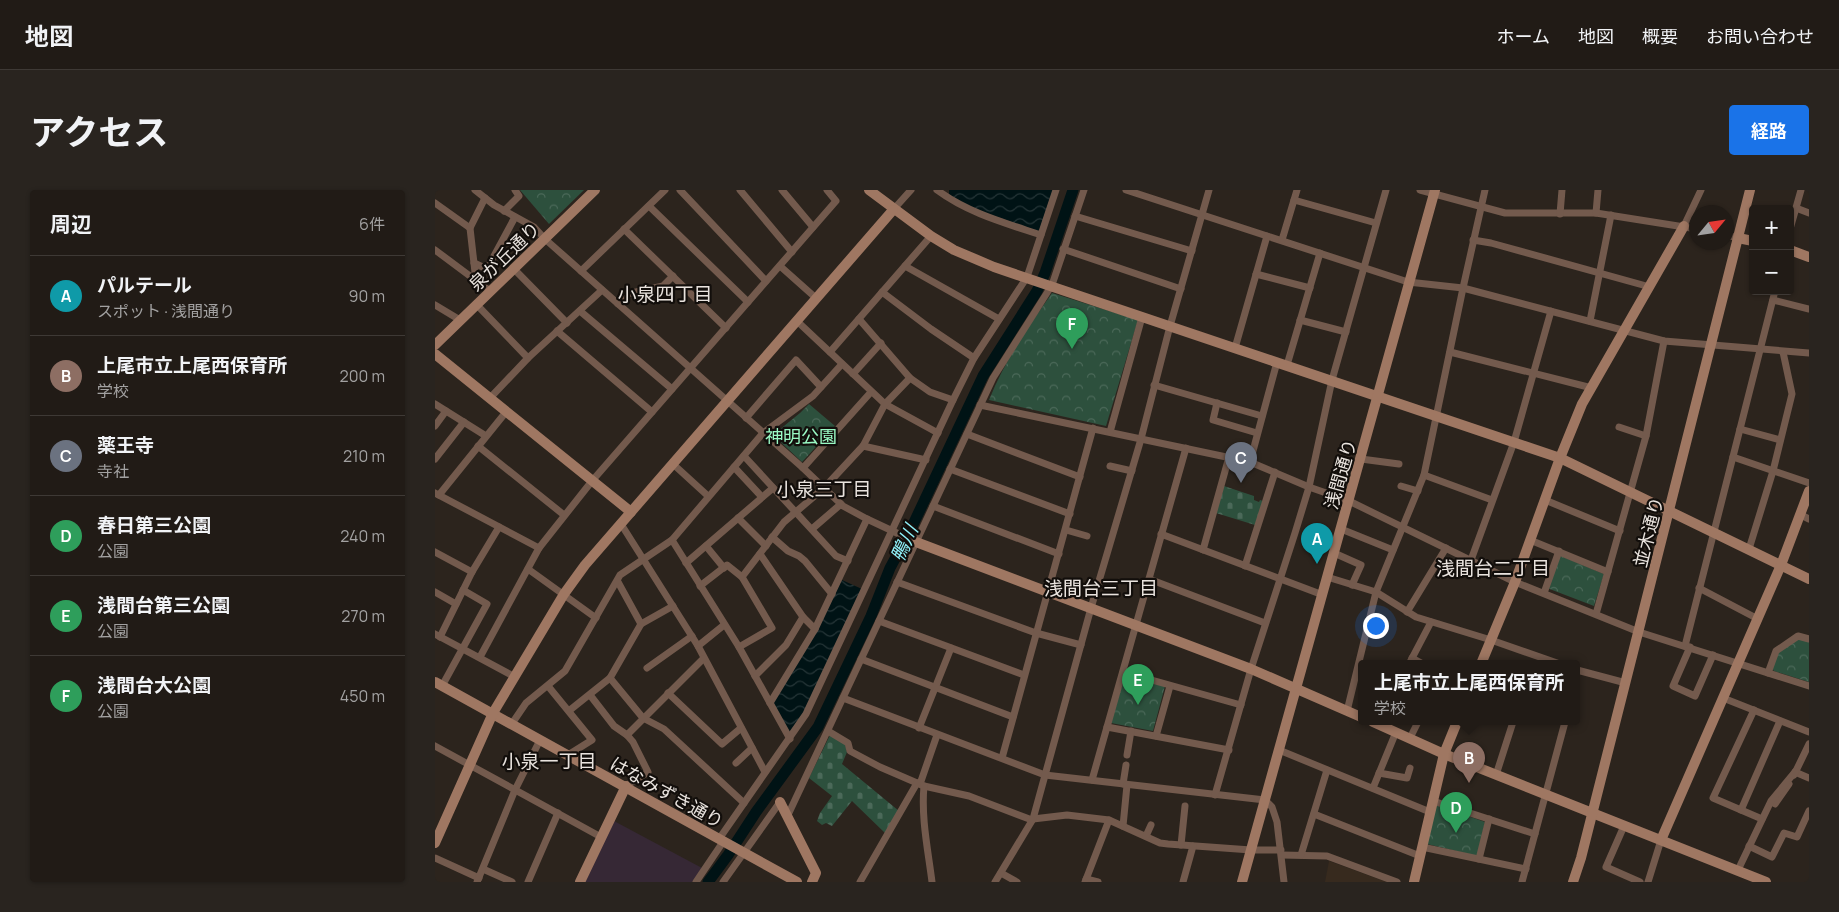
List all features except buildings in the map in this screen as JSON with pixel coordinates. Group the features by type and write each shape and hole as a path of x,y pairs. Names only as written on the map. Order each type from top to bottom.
{"street":[{"path":"475,190 515,217 534,227 581,272 803,468 841,504 867,520 917,542 1251,669 1358,716"},
{"path":"504,210 519,196 515,190"},
{"name":"泉が丘通り","path":"435,345 595,190"},
{"path":"581,272 665,190"},
{"path":"680,190 766,281"},
{"path":"740,190 792,252"},
{"path":"782,190 813,227"},
{"path":"479,657 539,548 592,481 836,201 827,190"},
{"path":"869,190 893,210 931,236 954,250 994,267 1560,458 1809,579"},
{"path":"435,843 493,714 564,594 631,512 911,190"},
{"path":"696,882 723,842 744,803 806,714 953,400 975,358 1027,277 1056,190"},
{"path":"787,817 993,378 1052,285 1084,190"},
{"path":"1126,190 1408,282 1463,288 1664,341 1809,353"},
{"path":"995,882 1033,819 1091,608 1132,471 1209,190"},
{"path":"1282,240 1297,190"},
{"path":"1215,795 1251,669 1309,486 1332,380 1386,190"},
{"path":"1420,190 1434,192 1505,213 1597,213 1689,227"},
{"path":"1359,660 1376,592 1424,475 1485,190"},
{"path":"1560,214 1562,190"},
{"path":"1597,213 1598,190"},
{"path":"1483,660 1515,582 1560,458 1582,404 1684,226 1701,190"},
{"name":"並木通り","path":"1573,882 1593,813 1751,190"},
{"path":"1794,215 1801,190"},
{"path":"941,191 958,204 979,214 1041,235"},
{"name":"浅間通り","path":"1242,882 1434,192"},
{"path":"476,281 470,228 485,198"},
{"path":"1294,200 1376,223"},
{"path":"435,202 470,228"},
{"path":"649,206 748,302"},
{"path":"1796,208 1809,213"},
{"path":"1590,321 1611,215"},
{"path":"1075,216 1192,251"},
{"path":"474,263 487,269 515,217"},
{"path":"625,229 725,328"},
{"path":"830,352 931,236"},
{"path":"1235,348 1267,236"},
{"path":"1734,237 1749,240"},
{"path":"1473,240 1650,287"},
{"path":"1063,249 1181,289"},
{"path":"1794,252 1809,258"},
{"path":"436,253 491,291"},
{"path":"1287,365 1320,253"},
{"path":"780,266 817,299"},
{"path":"905,266 999,319"},
{"path":"514,269 567,323"},
{"path":"1256,274 1310,288"},
{"path":"618,304 627,294 663,286 673,276"},
{"path":"490,398 528,358 602,290"},
{"path":"883,292 931,329 975,358"},
{"path":"1713,655 1695,696 1673,686 1687,646 1699,588 1774,295"},
{"path":"1773,300 1809,309"},
{"path":"435,304 460,320"},
{"path":"477,305 528,358"},
{"path":"1471,560 1514,442 1551,310"},
{"path":"580,311 672,389"},
{"path":"1110,432 1142,317"},
{"path":"859,319 910,378 930,392 953,400"},
{"path":"1300,320 1346,332"},
{"path":"797,322 885,404 938,433"},
{"path":"557,331 652,412"},
{"path":"1596,614 1646,436 1664,341"},
{"path":"853,374 881,344"},
{"path":"1450,352 1592,388"},
{"path":"1749,550 1773,471 1792,394 1783,352"},
{"path":"435,354 631,512"},
{"path":"746,418 796,360 821,387"},
{"path":"1249,462 1277,362"},
{"path":"511,725 526,703 565,671 621,576 671,540 763,433 813,396 842,364"},
{"path":"742,577 784,522 824,488 863,446 885,404 910,378"},
{"path":"1155,385 1262,416"},
{"path":"803,468 871,392"},
{"path":"1217,403 1213,420 1257,434"},
{"path":"435,404 486,436"},
{"path":"981,405 1249,462 1349,501 1515,582 1639,632 1809,686"},
{"path":"435,426 446,411"},
{"path":"506,412 437,494 539,548"},
{"path":"435,459 464,422"},
{"path":"1619,427 1646,436"},
{"path":"1002,758 1093,428"},
{"path":"1740,429 1780,440"},
{"path":"967,434 1080,477"},
{"path":"478,446 564,515"},
{"path":"863,446 926,460"},
{"path":"1092,780 1186,448"},
{"path":"744,456 836,556 848,561"},
{"path":"1203,550 1229,457"},
{"path":"1733,457 1809,484"},
{"path":"1361,459 1399,464"},
{"path":"673,464 708,496"},
{"path":"1110,466 1132,471"},
{"path":"734,467 762,497"},
{"path":"950,469 1070,514"},
{"path":"1245,566 1275,472"},
{"path":"1424,475 1492,500"},
{"path":"1401,486 1418,490"},
{"path":"686,563 773,488"},
{"path":"1648,882 1661,840 1781,565 1805,517 1809,491"},
{"path":"1545,500 1620,531"},
{"path":"812,529 841,504"},
{"path":"933,506 1059,554"},
{"path":"738,518 766,546"},
{"path":"770,703 815,629 867,520"},
{"path":"621,524 698,646 765,772"},
{"path":"499,527 438,635 515,676"},
{"path":"1341,529 1393,550"},
{"path":"1066,530 1087,536"},
{"path":"1161,534 1323,595"},
{"path":"772,537 788,551 805,561 831,594"},
{"path":"671,540 739,647 790,739"},
{"path":"1530,540 1608,572"},
{"path":"706,546 724,568"},
{"path":"1407,612 1446,548"},
{"path":"435,552 472,572"},
{"path":"1543,593 1559,552"},
{"path":"760,554 803,617 815,629"},
{"path":"1334,554 1361,565 1353,585"},
{"path":"700,586 727,566 742,577 771,628 739,647"},
{"path":"528,569 596,618"},
{"path":"1327,577 1376,592 1416,617 1548,660"},
{"path":"1149,580 1265,623"},
{"path":"618,582 641,624"},
{"path":"897,582 1036,633 1081,645"},
{"path":"1699,588 1758,619"},
{"path":"439,684 463,649 487,604 463,590"},
{"path":"435,592 456,604"},
{"path":"569,710 610,678 641,624 673,606"},
{"path":"755,676 786,645 803,617"},
{"path":"879,621 1024,676"},
{"path":"1412,660 1431,622"},
{"path":"698,646 724,625"},
{"path":"647,668 692,636"},
{"path":"1768,673 1776,651 1798,636 1809,639"},
{"path":"919,728 951,648"},
{"path":"1532,660 1534,655"},
{"path":"627,736 703,658"},
{"path":"861,659 1013,717"},
{"path":"1347,711 1358,666"},
{"path":"1123,672 1241,705"},
{"path":"1580,674 1626,683"},
{"path":"610,678 643,718 664,729 744,803"},
{"name":"はなみずき通り","path":"439,684 741,852"},
{"path":"548,686 592,740 567,755"},
{"path":"1156,736 1170,686"},
{"path":"668,693 723,744 741,728"},
{"path":"580,882 625,786 647,772 633,742 614,726 589,695"},
{"path":"843,698 1045,775 1265,800 1272,807 1281,852 1284,882"},
{"path":"1723,698 1809,732"},
{"path":"1754,710 1713,798 1762,819"},
{"path":"1741,810 1780,721"},
{"path":"1382,725 1444,754 1767,882"},
{"path":"1410,738 1416,725"},
{"path":"1414,882 1444,754 1456,725"},
{"path":"1496,775 1512,725"},
{"path":"1522,882 1564,725"},
{"path":"1107,727 1229,750"},
{"path":"828,731 848,743 850,751 880,767 920,784 969,796 1033,819 1067,815 1109,820 1160,843 1327,856 1397,882"},
{"path":"1127,755 1131,732"},
{"path":"1373,788 1396,732"},
{"path":"860,882 920,784 937,735"},
{"path":"435,858 478,880 515,790 540,740"},
{"path":"1738,870 1771,801 1795,772 1809,744"},
{"path":"435,746 601,837"},
{"path":"736,763 752,748"},
{"path":"1279,750 1430,812"},
{"path":"1123,826 1126,765"},
{"path":"1379,773 1407,778 1410,768"},
{"path":"1301,855 1327,770"},
{"path":"1795,772 1809,778"},
{"path":"920,784 932,882"},
{"path":"723,882 741,852 780,802 817,873 812,882"},
{"path":"1433,802 1535,834"},
{"path":"1181,845 1185,806"},
{"path":"1749,846 1772,857 1784,833 1797,837 1809,811"},
{"path":"528,882 558,813"},
{"path":"1313,814 1421,852 1479,859 1526,868"},
{"path":"1479,859 1489,819"},
{"path":"1098,882 1086,880 1109,820"},
{"path":"1146,836 1151,825"},
{"path":"1624,826 1606,868 1639,882"},
{"path":"1183,882 1193,846"},
{"path":"741,852 797,882"},
{"path":"483,869 512,882"},
{"path":"1001,873 1017,882"}],"shaded area":[{"path":"614,821 702,868 692,882 585,882"},
{"path":"1329,861 1387,882 1325,882"}],"green space":[{"path":"520,190 584,190 549,224"},
{"path":"1052,293 1138,320 1106,426 989,400 1009,358"},
{"name":"神明公園","path":"809,404 835,426 802,462 773,435"},
{"path":"1224,486 1254,496 1254,500 1259,502 1260,500 1263,501 1255,525 1216,513"},
{"path":"1559,555 1604,574 1594,606 1547,588"},
{"path":"1799,638 1809,641 1809,682 1774,671 1771,667 1777,652"},
{"path":"1125,675 1165,686 1153,731 1111,723"},
{"path":"830,735 845,744 847,752 842,764 899,811 886,834 852,801 832,826 826,823 822,825 817,821 820,813 832,796 809,778"},
{"path":"1436,805 1485,822 1477,856 1427,844"}],"water":[{"path":"949,190 1054,190 1042,228 1038,231 974,209 949,196"},
{"path":"842,580 862,589 804,713 791,732 788,732 774,701"}],"waterway":[{"name":"鴨川","path":"708,882 818,727 871,616 890,568 910,531 983,376 1037,291 1073,190"}],"place":[{"name":"浅間台大公園","path":"1072,349"},
{"name":"薬王寺","path":"1241,483"},
{"name":"パルテール","path":"1317,564"},
{"name":"浅間台第三公園","path":"1138,705"},
{"name":"上尾市立上尾西保育所","path":"1469,783"},
{"name":"春日第三公園","path":"1456,833"}],"district":[{"name":"小泉四丁目","path":"665,294"},
{"name":"小泉三丁目","path":"824,489"},
{"name":"浅間台二丁目","path":"1493,568"},
{"name":"浅間台三丁目","path":"1101,588"},
{"name":"小泉一丁目","path":"549,761"}]}
